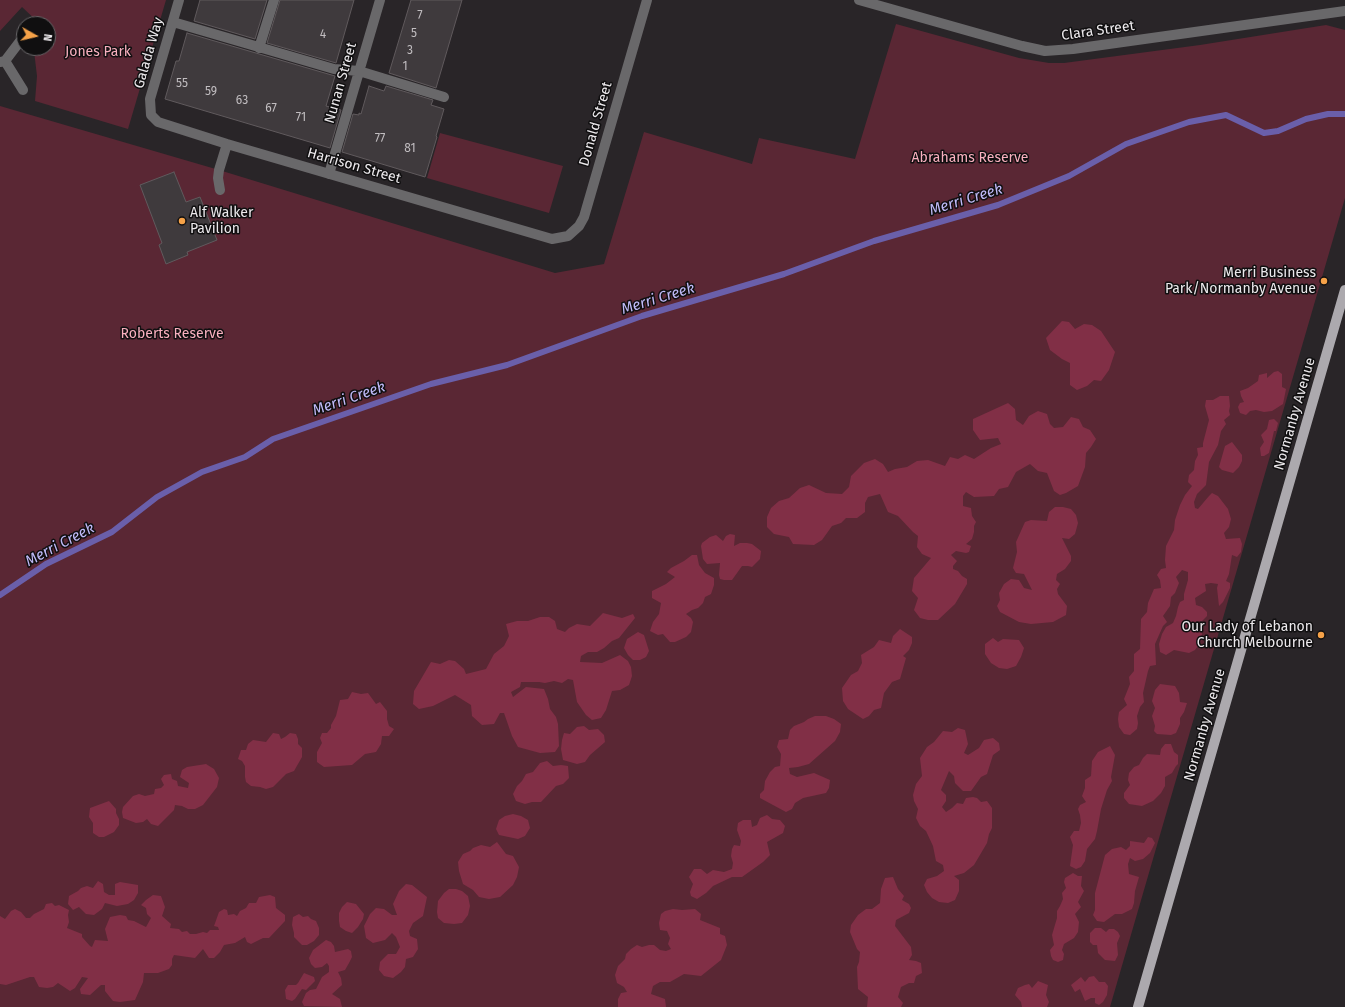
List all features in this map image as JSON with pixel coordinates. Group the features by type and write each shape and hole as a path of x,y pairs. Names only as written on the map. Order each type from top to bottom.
{"main road":[{"name":"Normanby Avenue","path":"1138,1007 1345,290"}],"street":[{"name":"Galada Way","path":"151,115 150,99 179,0"},
{"path":"259,48 274,0"},
{"name":"Nunan Street","path":"329,174 380,0"},
{"name":"Donald Street","path":"552,239 560,239 568,236 579,226 584,216 647,0"},
{"name":"Clara Street","path":"859,0 1044,51 1073,49 1345,11"},
{"path":"173,22 259,48 334,68 359,72 444,97"},
{"path":"16,46 3,61 23,90"},
{"name":"Harrison Street","path":"151,115 158,122 227,144 552,239"},
{"path":"220,190 218,178 219,170 227,144"}],"green space":[{"name":"Jones Park","path":"0,0 166,0 128,129 35,101 37,76 35,56 56,56 56,16 32,16 22,7 0,31"},
{"path":"896,24 1019,58 1049,63 1064,63 1200,45 1326,25 1345,30 1345,198 1110,1007 0,1007 0,106 219,170 555,273 604,264 644,132 752,164 759,138 855,159"},
{"path":"440,133 563,166 549,213 427,178"}],"shaded area":[{"path":"1062,321 1069,322 1075,329 1084,324 1092,325 1101,331 1115,352 1109,370 1101,381 1094,380 1087,386 1077,390 1070,385 1070,363 1050,350 1046,338"},
{"path":"1278,371 1282,374 1282,387 1286,389 1283,404 1272,411 1264,412 1256,410 1250,411 1246,415 1240,413 1238,407 1240,403 1244,402 1240,391 1248,388 1258,381 1259,375 1267,373 1267,378 1274,372"},
{"path":"1220,396 1229,396 1230,415 1224,420 1226,424 1221,431 1218,445 1209,462 1206,485 1197,494 1194,502 1195,508 1198,509 1212,493 1218,496 1228,509 1231,519 1229,527 1224,533 1226,539 1240,538 1242,544 1241,552 1237,557 1232,555 1229,574 1226,581 1230,583 1230,588 1223,602 1219,606 1218,584 1205,584 1206,591 1195,598 1196,605 1202,607 1207,612 1207,616 1202,621 1197,621 1194,623 1199,627 1202,634 1201,642 1195,650 1189,653 1174,650 1166,655 1160,652 1159,644 1166,627 1173,623 1180,602 1184,600 1188,572 1182,570 1176,577 1179,583 1175,593 1171,597 1170,606 1163,616 1167,622 1163,626 1155,644 1156,665 1150,666 1148,671 1143,693 1144,702 1140,707 1137,716 1137,729 1130,735 1124,734 1119,727 1119,712 1127,705 1124,699 1130,684 1129,677 1134,671 1134,654 1140,649 1141,619 1147,612 1148,603 1154,589 1161,588 1160,580 1157,575 1161,569 1166,568 1166,546 1174,530 1175,520 1180,505 1192,486 1188,482 1189,475 1194,470 1195,461 1198,455 1197,448 1203,447 1209,420 1205,406 1206,400 1213,400"},
{"path":"1008,403 1015,409 1016,420 1023,425 1029,416 1038,411 1047,414 1050,424 1054,428 1063,427 1071,417 1079,419 1083,427 1090,430 1096,439 1086,453 1085,467 1078,486 1066,493 1060,495 1054,491 1047,473 1038,471 1030,464 1016,472 1008,487 999,489 994,496 974,497 966,492 963,496 963,506 971,508 972,516 976,522 972,539 966,544 971,546 969,552 966,553 956,551 951,555 957,561 953,566 953,569 958,571 967,579 967,584 955,604 938,620 920,618 914,610 918,598 912,591 914,578 931,558 922,554 917,547 918,536 898,516 888,512 880,494 868,497 865,503 865,512 857,518 846,518 841,523 832,526 822,540 814,545 793,544 789,537 774,534 767,527 767,517 771,508 779,501 789,498 800,488 809,485 826,493 842,494 849,487 851,476 864,463 875,459 883,464 888,472 907,467 917,461 928,460 945,466 950,457 958,459 965,455 974,459 991,448 1001,444 998,438 980,440 973,430 973,419"},
{"path":"1274,419 1278,423 1276,431 1274,431 1269,453 1261,456 1260,448 1264,442 1261,435 1267,429 1269,420"},
{"path":"1232,442 1242,455 1242,461 1239,467 1233,473 1222,470 1219,467 1225,446"},
{"path":"1055,507 1071,509 1076,515 1078,523 1075,534 1069,539 1062,538 1071,556 1071,561 1065,569 1057,574 1056,580 1060,584 1057,589 1058,594 1067,606 1066,615 1053,622 1031,624 1019,622 1000,612 997,606 1000,600 999,593 1004,584 1011,579 1019,580 1024,588 1032,590 1024,574 1016,573 1013,568 1017,552 1016,542 1025,522 1031,520 1047,521 1049,512"},
{"path":"730,534 735,535 734,546 740,543 747,543 752,544 761,551 760,559 752,567 742,566 732,580 724,580 720,579 719,575 720,563 707,564 703,559 701,546 702,543 710,537 716,535 723,541 726,536"},
{"path":"692,555 697,555 699,565 705,573 714,578 714,585 711,594 705,597 703,603 698,608 686,614 693,622 691,632 686,637 675,642 670,642 663,634 658,635 650,631 653,622 659,614 661,603 652,598 652,591 666,584 675,577 667,572"},
{"path":"603,613 622,618 633,614 635,618 619,638 612,641 597,652 588,652 581,656 580,662 602,663 620,655 628,661 631,667 632,676 629,685 620,690 612,691 606,710 601,718 592,720 586,715 577,702 573,680 568,679 562,683 554,681 545,683 521,682 520,687 511,692 513,697 526,687 544,689 550,709 556,717 558,724 559,746 555,752 540,753 518,747 512,736 504,713 500,713 494,724 482,725 472,716 471,705 455,695 433,706 419,709 413,704 414,691 431,662 440,664 449,660 455,661 464,669 466,674 486,669 494,654 504,646 509,636 506,624 517,621 528,621 540,617 549,617 555,621 557,629 565,632 577,624 590,626"},
{"path":"900,629 912,637 912,643 909,650 903,656 906,658 900,679 892,682 884,693 881,708 874,710 869,716 863,719 848,709 843,701 842,688 851,675 858,671 862,663 861,655 874,647 879,640 891,643 893,636"},
{"path":"638,632 644,635 649,651 646,657 640,660 633,660 624,648 627,639"},
{"path":"993,638 998,642 1003,639 1019,640 1024,648 1016,666 1007,669 999,668 991,663 985,654 985,644"},
{"path":"1160,684 1175,686 1179,693 1180,702 1187,703 1180,718 1180,724 1176,733 1171,735 1157,734 1154,731 1155,726 1152,716 1155,708 1152,701 1155,690"},
{"path":"352,692 361,694 368,693 376,704 380,702 387,711 389,726 394,729 389,736 382,736 381,744 376,752 365,754 352,765 324,767 317,762 317,752 322,743 320,738 322,733 327,733 331,728 340,700 348,699"},
{"path":"815,716 826,716 834,719 841,724 840,732 835,741 809,764 789,768 790,774 797,777 814,773 830,780 829,788 826,793 803,798 795,803 792,809 786,812 760,798 760,794 764,790 765,781 770,772 775,767 780,766 781,754 777,747 779,740 788,739 790,730 794,726"},
{"path":"584,726 589,730 598,729 604,735 605,742 590,755 585,762 577,764 563,760 561,749 564,733 570,734 577,727"},
{"path":"958,728 965,730 968,744 964,753 968,755 979,748 984,740 993,738 999,743 1000,750 993,755 987,774 981,777 971,791 963,791 955,783 954,776 949,771 941,790 946,795 946,801 942,807 946,812 957,803 963,804 966,798 973,797 977,798 981,802 987,801 992,808 992,828 987,843 974,865 964,873 954,876 959,880 959,891 955,900 948,903 939,902 932,898 924,885 927,879 937,876 944,871 943,865 936,861 933,846 926,831 920,826 916,818 918,809 913,795 916,784 922,776 920,758 927,747 934,742 943,731 952,732"},
{"path":"273,733 279,734 281,739 290,733 296,734 298,744 302,748 302,757 294,771 286,774 273,787 266,789 251,786 246,782 245,766 242,761 238,759 241,750 246,750 248,744 253,740 266,742"},
{"path":"1165,744 1171,744 1174,752 1178,755 1178,764 1172,773 1165,777 1165,786 1161,793 1153,801 1142,806 1129,804 1124,798 1124,793 1130,785 1128,780 1129,773 1134,767 1139,765 1147,754 1160,755 1161,749"},
{"path":"1110,746 1115,755 1111,777 1112,781 1107,790 1101,809 1095,839 1087,849 1085,861 1081,867 1076,869 1070,866 1073,845 1070,837 1074,831 1079,831 1081,823 1078,809 1080,805 1086,802 1082,796 1085,788 1085,780 1091,776 1092,761 1098,752"},
{"path":"547,761 553,766 568,766 569,778 563,784 556,786 541,802 525,804 516,801 513,794 526,774 533,772 540,763"},
{"path":"206,764 214,769 219,778 217,787 203,805 195,809 188,809 175,805 174,810 158,826 151,824 147,819 143,822 136,823 123,818 123,807 133,796 139,794 145,796 154,794 155,789 161,788 164,785 161,779 164,775 171,774 172,779 177,781 178,786 188,788 189,783 180,777 182,770 187,767"},
{"path":"109,801 116,809 119,825 114,832 104,837 99,837 93,833 93,823 89,817 90,808"},
{"path":"513,814 528,820 530,828 525,836 518,839 499,835 496,829 499,820 505,816"},
{"path":"767,815 772,819 780,820 785,826 783,833 767,842 770,855 742,877 732,877 713,886 697,899 691,896 690,892 693,884 689,877 694,869 701,869 707,874 713,870 724,872 732,869 732,849 734,845 740,846 741,841 737,830 738,823 743,820 751,820 752,827 757,825 760,818"},
{"path":"1148,837 1152,838 1155,843 1150,853 1143,859 1135,861 1130,858 1128,864 1129,874 1139,877 1132,909 1122,914 1115,914 1104,922 1097,921 1093,915 1095,910 1095,893 1105,855 1112,849 1121,847 1126,850 1130,846 1130,841 1144,843"},
{"path":"497,842 506,854 513,856 519,867 517,877 513,885 500,897 489,899 479,897 473,890 463,884 458,862 463,854 473,848 481,845 490,847"},
{"path":"1073,873 1078,876 1082,876 1081,886 1084,891 1078,902 1081,907 1075,914 1079,922 1078,932 1074,938 1064,944 1062,950 1064,954 1063,960 1058,962 1053,960 1051,956 1050,950 1054,945 1052,935 1057,918 1057,911 1063,899 1062,893 1066,888 1064,882 1065,878"},
{"path":"893,877 898,889 904,896 902,900 909,904 911,908 909,913 896,920 895,926 911,947 912,955 909,960 921,963 922,973 916,976 914,983 909,983 901,987 898,997 903,1003 901,1007 867,1007 868,997 858,989 857,967 860,952 857,949 850,932 851,925 858,915 866,909 872,909 880,903 881,889 885,878"},
{"path":"98,881 103,884 104,892 109,895 115,895 115,884 120,882 138,885 138,893 134,900 128,904 117,906 105,903 102,909 94,915 86,914 79,907 73,910 68,904 69,896 87,886 93,888"},
{"path":"406,884 412,885 427,897 423,916 413,923 409,931 410,936 417,939 418,949 413,957 406,959 405,967 393,978 384,976 379,970 380,962 388,954 396,954 400,947 396,937 392,933 385,940 373,943 366,938 364,926 370,914 376,908 384,909 392,915 397,915 393,904 399,891"},
{"path":"449,889 462,891 468,896 470,906 468,915 462,923 444,923 438,918 438,901"},
{"path":"153,895 161,896 165,907 162,916 171,924 170,928 179,929 182,932 187,931 190,934 203,932 207,933 210,930 219,930 218,927 214,926 219,912 224,909 227,910 228,915 234,914 237,916 249,903 256,903 259,897 270,895 275,897 276,908 285,915 285,921 269,938 263,938 251,944 247,942 245,937 235,943 224,945 214,958 209,958 203,949 195,958 174,955 172,965 169,969 158,973 144,973 143,982 135,1000 120,1002 113,1001 105,991 105,985 101,985 90,995 81,994 80,989 88,978 82,977 75,988 70,991 58,983 53,987 39,987 34,977 6,985 0,984 0,916 5,919 11,911 15,909 21,912 26,918 30,918 34,914 44,909 46,904 52,903 55,906 59,905 69,910 69,922 67,928 82,934 82,937 92,947 95,940 108,941 105,929 110,917 120,915 126,916 128,920 134,921 146,927 151,918 147,914 146,908 141,905"},
{"path":"347,902 356,904 364,914 358,927 352,933 340,927 339,921 339,913"},
{"path":"673,909 695,909 701,914 700,920 720,928 720,934 725,936 727,945 721,960 701,976 684,974 670,982 660,982 653,986 651,994 665,999 666,1007 618,1007 618,999 621,993 627,992 624,987 617,983 615,975 618,966 625,959 626,954 637,945 642,947 654,945 660,950 666,951 671,949 668,944 670,938 667,931 660,930 659,923 661,914 665,911"},
{"path":"299,914 303,917 308,916 316,921 319,928 319,935 314,941 307,945 302,945 294,937 292,925 293,917"},
{"path":"1095,928 1101,928 1106,932 1109,929 1114,929 1118,932 1120,936 1117,943 1118,955 1115,961 1105,960 1098,953 1097,945 1093,945 1090,942 1090,933"},
{"path":"326,940 331,942 334,946 335,952 348,949 351,951 352,957 345,970 338,972 342,985 332,994 340,999 342,1007 304,1006 302,1002 306,993 310,990 316,989 322,977 329,972 329,966 327,963 322,967 315,968 311,964 309,958 313,950"},
{"path":"304,973 314,977 315,981 306,990 302,989 292,1001 286,999 285,990 288,985 296,985"},
{"path":"1094,976 1099,982 1105,982 1108,986 1107,995 1103,1002 1099,1005 1095,1003 1095,998 1085,1001 1080,989 1075,992 1071,985 1081,977 1085,982 1089,977"},
{"path":"1038,981 1048,985 1046,995 1049,1002 1047,1007 1022,1007 1021,1002 1015,995 1018,988 1029,984 1032,988"}],"building":[{"path":"200,0 267,0 255,39 194,21"},
{"path":"280,0 354,0 336,63 267,43"},
{"path":"411,0 462,0 436,88 389,73"},
{"path":"187,33 335,76 326,106 341,110 330,148 165,99 176,61 179,61"},
{"path":"369,86 384,91 386,86 433,100 431,105 444,109 425,177 342,152 353,114 361,114"},
{"name":"Alf Walker Pavilion","path":"174,172 186,202 200,197 217,240 187,252 188,255 166,264 159,245 162,243 140,185"}],"waterway":[{"name":"Merri Creek","path":"0,595 46,564 112,532 157,497 202,472 245,457 273,439 431,384 507,365 642,316 784,274 874,241 998,205 1069,176 1126,144 1189,122 1226,115 1264,133 1278,131 1306,119 1328,114 1345,114"}],"place":[{"name":"Alf Walker Pavilion","path":"182,221"},
{"name":"Merri Business Park/Normanby Avenue","path":"1324,281"},
{"name":"Our Lady of Lebanon Church Melbourne","path":"1321,635"}],"park label":[{"name":"Abrahams Reserve","path":"970,158"},
{"name":"Roberts Reserve","path":"172,334"}]}
